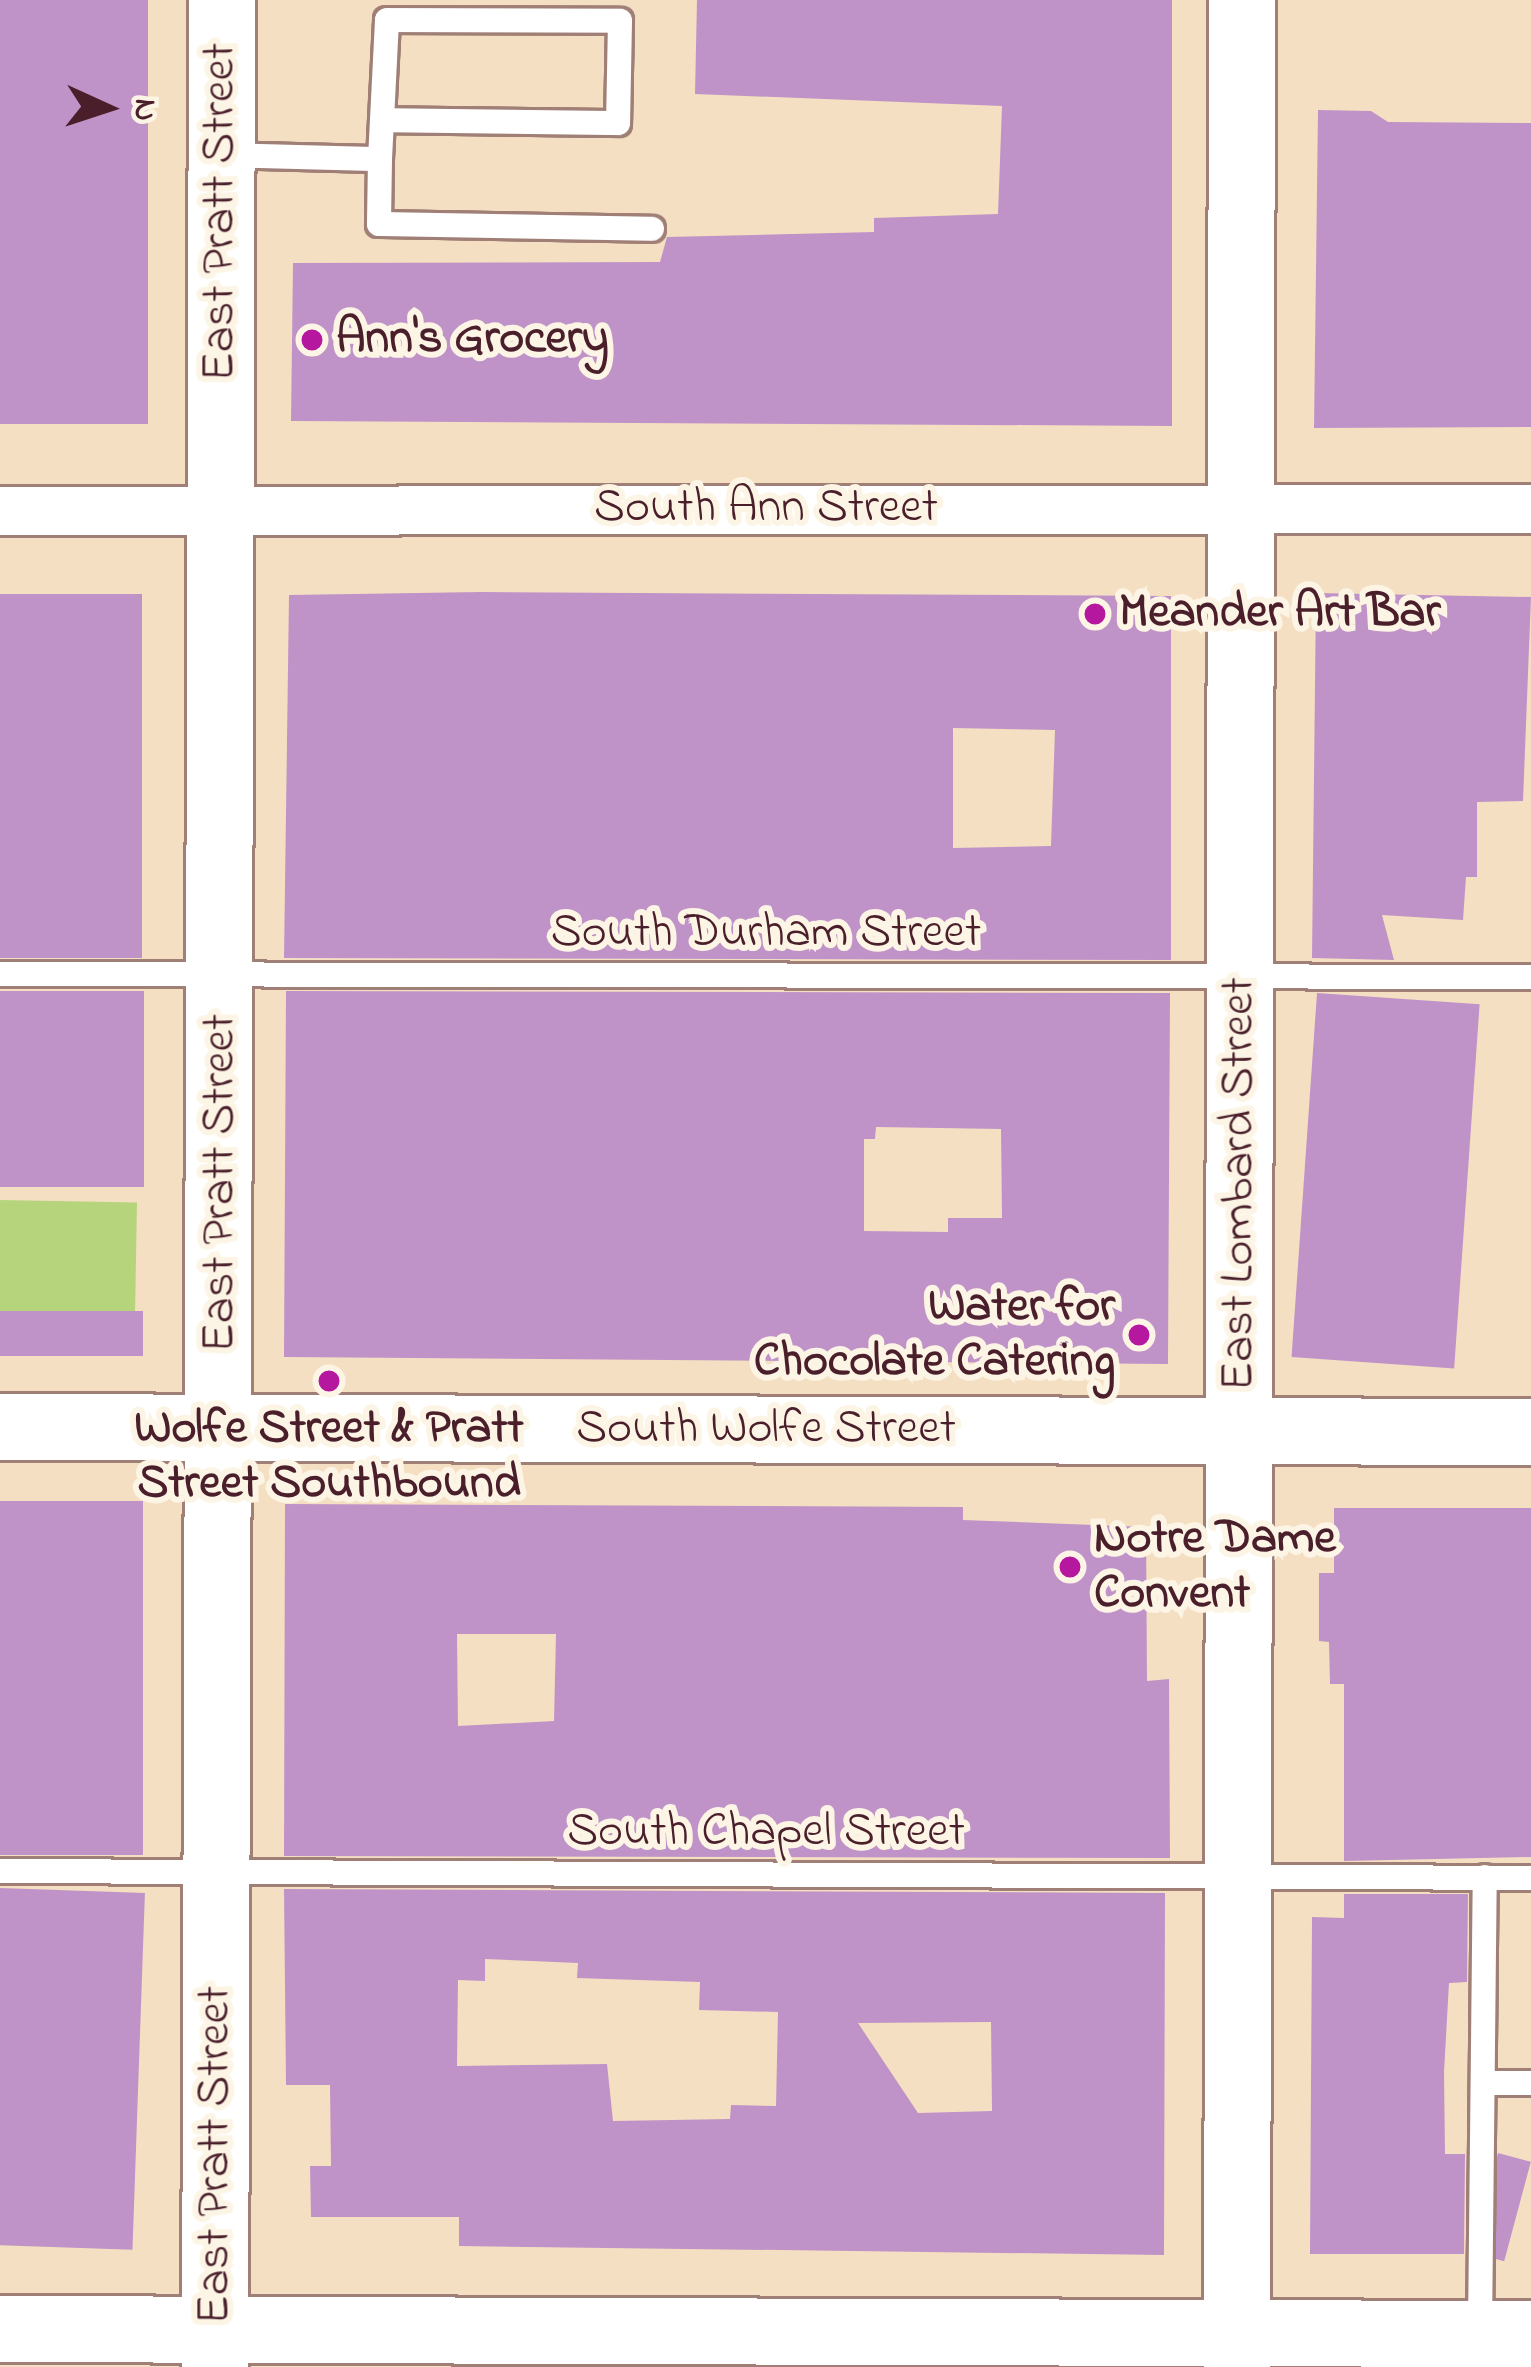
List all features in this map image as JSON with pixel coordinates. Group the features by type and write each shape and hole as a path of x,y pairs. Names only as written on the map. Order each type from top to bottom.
{"main road":[{"name":"East Pratt Street","path":"215,2348 222,0"},
{"name":"East Lombard Street","path":"1237,2349 1242,0"},
{"name":"South Wolfe Street","path":"0,1426 1531,1432"},
{"path":"0,2329 215,2348 1237,2349 1510,2342"}],"street":[{"name":"South Ann Street","path":"0,511 1531,509"}],"lane":[{"path":"382,120 619,123 620,21 386,20 380,159 380,224 652,229"},
{"path":"221,155 380,159"},
{"name":"South Durham Street","path":"0,974 1531,977"},
{"name":"South Chapel Street","path":"0,1871 1531,1878"},
{"path":"1485,1877 1485,2083 1510,2342"},
{"path":"1485,2083 1531,2083"}],"green space":[{"path":"0,1200 137,1202 135,1313 0,1311"}],"building":[{"path":"0,0 148,0 148,424 0,424"},
{"path":"697,0 1172,0 1172,426 291,421 293,263 660,262 667,237 874,232 874,218 998,214 1002,106 695,94"},
{"path":"1318,110 1371,111 1388,122 1531,123 1531,427 1314,428"},
{"path":"1316,593 1531,597 1523,801 1477,802 1477,877 1466,877 1463,920 1382,915 1394,960 1312,958"},
{"path":"0,594 142,594 142,958 0,958"},
{"path":"289,595 1171,596 1171,960 284,958","holes":["953,728 1055,730 1051,846 953,848"]},
{"path":"0,991 144,991 144,1187 0,1187"},
{"path":"286,991 1170,993 1168,1364 284,1357","holes":["876,1127 1001,1129 1002,1218 948,1218 948,1232 864,1231 864,1139 875,1139"]},
{"path":"1317,993 1480,1004 1454,1368 1292,1357"},
{"path":"0,1311 143,1311 143,1356 0,1356"},
{"path":"0,1501 143,1501 143,1855 0,1855"},
{"path":"285,1504 963,1507 963,1520 1146,1527 1147,1681 1169,1679 1170,1858 284,1856","holes":["457,1634 556,1634 554,1721 458,1726"]},
{"path":"1334,1508 1531,1508 1531,1857 1344,1861 1344,1684 1330,1684 1329,1642 1319,1641 1319,1573 1334,1573"},
{"path":"0,1888 145,1893 132,2250 0,2245"},
{"path":"284,1889 1165,1893 1164,2255 459,2246 459,2217 311,2217 310,2166 331,2166 330,2085 286,2085","holes":["485,1959 578,1963 577,1978 700,1982 699,2010 778,2012 776,2106 731,2105 730,2119 613,2121 607,2064 457,2066 458,1980 485,1981","991,2022 992,2111 918,2113 858,2023"]},
{"path":"1344,1894 1468,1894 1467,1982 1449,1983 1444,2072 1445,2154 1465,2154 1464,2254 1310,2254 1312,1917 1344,1918"},
{"path":"1498,2153 1531,2162 1504,2261 1471,2252"}],"place":[{"name":"Ann's Grocery","path":"312,340"},
{"name":"Meander Art Bar","path":"1095,614"},
{"name":"Water for Chocolate Catering","path":"1139,1335"},
{"name":"Wolfe Street & Pratt Street Southbound","path":"329,1381"},
{"name":"Notre Dame Convent","path":"1070,1567"}]}
